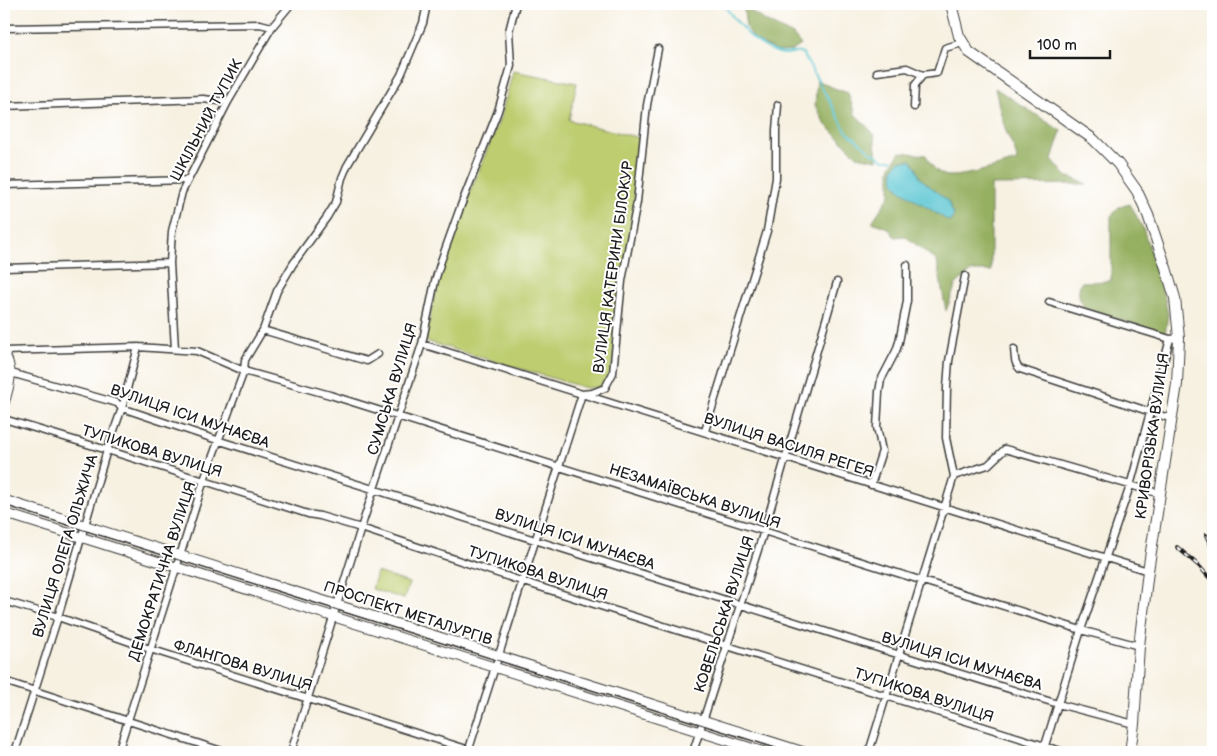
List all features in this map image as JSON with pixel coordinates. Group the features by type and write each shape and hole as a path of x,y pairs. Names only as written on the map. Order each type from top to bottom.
{"main road":[{"name":"КРИВОРІЗЬКА ВУЛИЦЯ","path":"951,4 962,43 977,58 1093,139 1107,152 1128,178 1148,215 1164,260 1174,298 1177,384 1148,572 1139,646 1134,724 1130,752"},
{"path":"4,352 11,372 4,403"},
{"name":"ПРОСПЕКТ МЕТАЛУРГІВ","path":"4,500 804,752"},
{"name":"ПРОСПЕКТ МЕТАЛУРГІВ","path":"4,513 764,752"}],"street":[{"name":"ШКІЛЬНИЙ ТУПИК","path":"175,349 170,263 172,232 182,192 228,102 272,27 291,4"},
{"name":"ДЕМОКРАТИЧНА ВУЛИЦЯ","path":"118,752 179,555 217,440 244,370 244,360 263,330 277,290 336,202 347,166 401,74 423,24 427,4"},
{"name":"СУМСЬКА ВУЛИЦЯ","path":"291,752 361,528 422,344 441,260 498,111 511,66 509,31 516,4"},
{"path":"4,28 260,24 272,27"},
{"path":"877,72 907,68 923,75 937,73 945,48 962,43"},
{"name":"ВУЛИЦЯ КАТЕРИНИ БІЛОКУР","path":"582,394 592,393 605,388 613,373 622,281 637,202 647,105 658,49"},
{"path":"914,107 915,85 923,75"},
{"path":"4,106 203,100 228,102"},
{"path":"704,431 767,231 776,178 778,105"},
{"path":"4,185 188,180"},
{"path":"4,268 170,263"},
{"path":"871,485 882,451 876,421 879,392 881,380 899,342 907,301 907,265"},
{"path":"869,752 954,476 946,438 947,387 965,276"},
{"name":"КОВЕЛЬСЬКА ВУЛИЦЯ","path":"693,752 764,531 838,282"},
{"path":"1044,749 1081,630 1130,486 1150,413 1175,338 1049,302"},
{"path":"263,330 362,360 367,361 378,354"},
{"name":"ВУЛИЦЯ ВАСИЛЯ РЕГЕЯ","path":"422,344 1148,572"},
{"name":"НЕЗАМАЇВСЬКА ВУЛИЦЯ","path":"4,352 138,347 197,351 244,370 1081,630 1139,646"},
{"name":"ВУЛИЦЯ ОЛЕГА ОЛЬЖИЧА","path":"15,752 58,617 107,450 122,408 138,347"},
{"path":"1014,349 1016,366 1020,369 1172,419"},
{"name":"ВУЛИЦЯ ІСИ МУНАЄВА","path":"11,372 117,403 122,408 217,440 900,655 1058,704 1134,724"},
{"path":"468,751 582,394"},
{"name":"ТУПИКОВА ВУЛИЦЯ","path":"4,419 308,514 361,528 521,581 887,696 1044,749 1064,752"},
{"path":"954,476 988,465 1005,449 1160,494"},
{"name":"ФЛАНГОВА ВУЛИЦЯ","path":"4,601 476,752"},
{"path":"4,681 225,752"}],"green space":[{"path":"743,5 763,20 793,35 801,45 792,51 778,52 755,40 746,27"},
{"path":"513,71 577,83 569,120 640,138 634,209 611,376 601,387 586,388 425,341 437,282 461,214 501,116"},
{"path":"817,80 848,93 855,114 874,134 877,160 857,156 825,124 815,105"},
{"path":"995,88 1061,131 1052,159 1066,176 1087,184 991,185 991,271 972,271 956,284 946,311 937,261 905,236 895,237 888,228 872,222 890,195 890,168 900,152 926,155 935,169 944,175 950,176 1017,161 1003,120"},
{"path":"1130,204 1143,228 1165,299 1168,315 1165,334 1084,308 1080,298 1079,289 1081,282 1111,281 1111,216 1119,207"},
{"path":"377,572 409,583 404,599 372,589"}],"water":[{"path":"911,160 920,178 948,201 954,215 950,222 900,190 894,182 893,169 899,161"}],"waterway":[{"path":"723,4 754,40 770,50 782,54 803,54 846,131 884,160 892,160"}],"tram line":[{"path":"4,505 789,752"}],"railway":[{"path":"1206,535 1213,549"},
{"path":"1177,547 1199,566 1213,582"}]}
